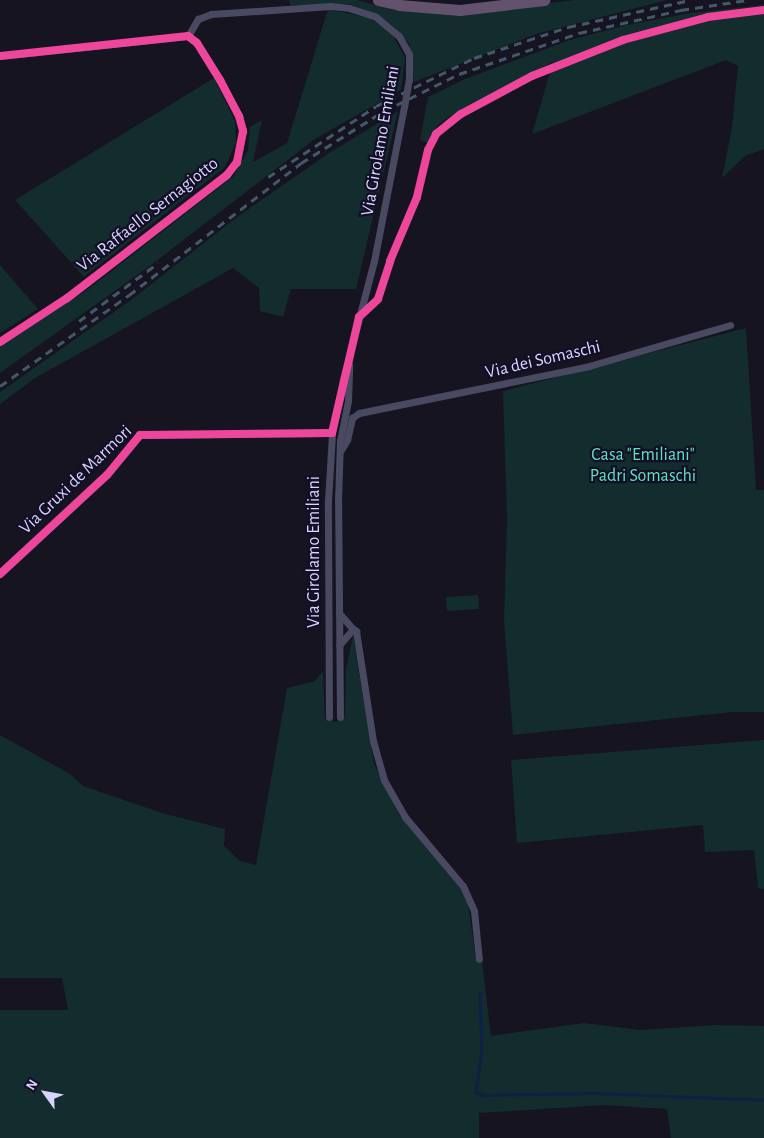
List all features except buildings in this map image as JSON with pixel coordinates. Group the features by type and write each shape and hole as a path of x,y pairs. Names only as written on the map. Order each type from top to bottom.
{"highway":[{"path":"378,0 399,5 460,10 544,0"}],"street":[{"name":"Via Girolamo Emiliani","path":"188,36 198,19 211,14 331,6 348,8 376,17 399,36 409,54 409,80 374,261 338,398 332,433 328,501 329,716"},
{"path":"0,56 188,36"},
{"name":"Via Raffaello Sernagiotto","path":"0,342 67,298 227,175 237,162 242,145 239,116 197,43 188,36"},
{"name":"Via dei Somaschi","path":"359,413 590,366 730,325"},
{"name":"Via Girolamo Emiliani","path":"340,717 341,450 348,401 349,360"},
{"path":"338,398 348,401 359,413 352,418 347,440 341,450"},
{"name":"Via Gruxi de Marmori","path":"0,574 107,475 140,434 332,433"},
{"path":"339,613 356,631 375,750 384,780 405,818 463,886 474,912 479,959"},
{"path":"339,645 353,629"}],"green space":[{"path":"289,0 357,0 393,10 450,14 575,0 667,0 536,34 414,82 409,43 386,20 350,4 291,5"},
{"path":"764,5 764,149 745,156 722,178 732,128 738,66 726,60 532,134 553,62 447,118 437,126 428,143 420,140 428,97 465,79 570,40 627,25 690,13"},
{"path":"328,9 370,18 391,32 405,58 401,90 315,139 151,265 0,373 0,347 87,290 234,176 248,150 250,127 262,120 253,162 287,143"},
{"path":"214,78 235,121 236,143 225,167 84,277 15,200"},
{"path":"398,111 356,289 291,289 283,317 260,311 259,288 233,268 35,378 0,404 0,392 131,300 237,217 329,153"},
{"path":"0,265 38,309 0,333"},
{"name":"Casa \"Emiliani\" Padri Somaschi","path":"746,328 756,490 764,490 764,712 733,712 513,735 504,621 507,518 503,391"},
{"path":"478,595 479,609 447,611 446,597"},
{"path":"353,636 374,764 400,816 461,889 468,903 476,960 482,961 491,1036 584,1023 640,1030 717,1025 764,1026 764,1138 671,1138 667,1109 604,1105 479,1113 479,1138 0,1138 0,1010 68,1010 62,978 0,978 0,735 70,774 83,786 162,813 225,829 224,846 240,861 256,865 287,688 315,681 323,671 325,719 336,722 345,717 346,669"},
{"path":"764,740 764,889 758,888 754,850 705,852 703,825 517,843 511,760"}],"waterway":[{"path":"480,993 482,1050 476,1092 484,1095 593,1093 764,1100"}],"railway":[{"path":"268,177 376,106 474,58 568,27 690,0"},
{"path":"0,386 129,295 301,163 384,111 459,74 579,33 681,10 747,0"},
{"path":"79,321 158,263"}],"cycle path":[{"path":"0,574 107,475 140,435 332,433 359,317 378,299 390,261 417,197 428,150 436,134 461,114 532,76 623,40 708,17 764,10"},
{"path":"0,56 188,36 197,43 220,80 239,116 243,131 237,162 227,175 67,298 0,342"}]}
